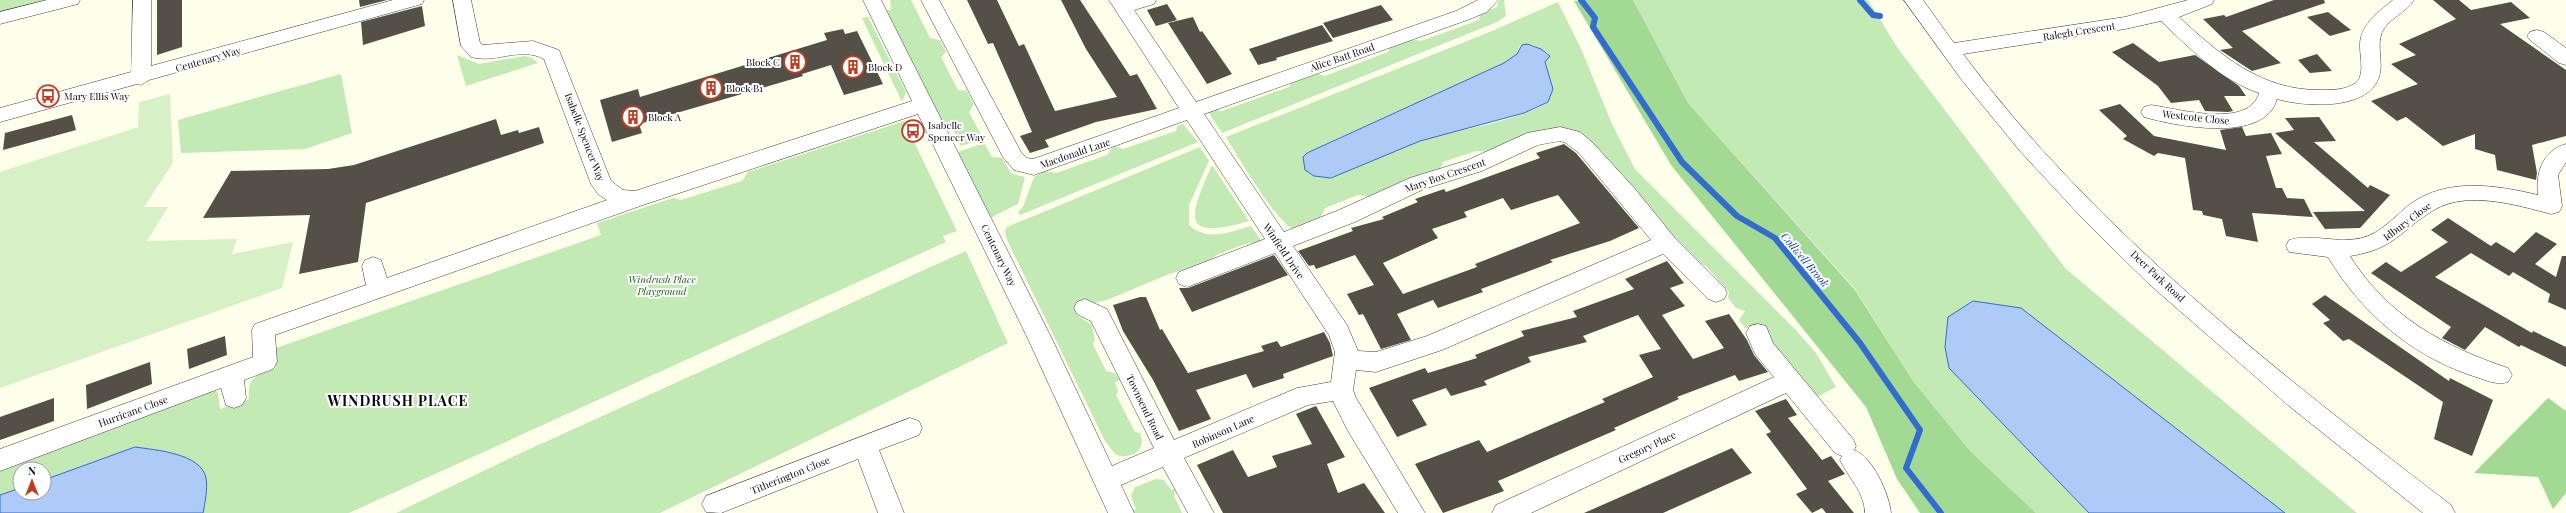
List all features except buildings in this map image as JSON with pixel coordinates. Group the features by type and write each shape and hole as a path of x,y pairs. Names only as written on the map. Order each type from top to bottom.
{"street":[{"path":"0,18 71,0"},
{"path":"141,78 142,0"},
{"name":"Centenary Way","path":"0,115 141,78 415,0"},
{"name":"Isabelle Spencer Way","path":"462,0 471,46 478,52 530,45 541,48 552,55 602,184 609,193 620,198 636,199 922,105"},
{"name":"Centenary Way","path":"872,0 922,105 1038,334 1121,513"},
{"name":"Macdonald Lane","path":"930,0 1013,157 1022,165 1034,167 1042,165 1192,110"},
{"path":"1121,4 1147,0"},
{"name":"Alice Batt Road","path":"1192,110 1469,13 1480,8 1489,0"},
{"name":"Deer Park Road","path":"1913,0 1949,50 2035,153 2126,247 2226,339 2318,418 2442,513"},
{"name":"Ralegh Crescent","path":"1949,50 2077,32 2166,15 2205,0"},
{"path":"2166,15 2228,70 2241,78 2270,90 2308,97 2325,98 2356,92 2366,84 2370,76 2372,32 2383,18 2406,0"},
{"name":"Winfield Drive","path":"1121,4 1339,332 1345,344 1347,360 1341,390"},
{"path":"2537,36 2566,58"},
{"name":"Westcote Close","path":"2152,112 2232,122 2247,120 2257,116 2264,109 2270,101 2270,90"},
{"name":"Mary Box Crescent","path":"1187,278 1280,243 1375,204 1417,183 1475,166 1520,144 1553,134 1567,135 1579,141 1629,196 1666,243 1716,293"},
{"name":"Idbury Close","path":"2559,208 2548,175 2550,165 2566,151"},
{"name":"Idbury Close","path":"2297,246 2335,250 2356,248 2380,241 2426,204 2452,195 2494,194 2559,208"},
{"path":"373,266 378,290 636,199"},
{"path":"1347,360 1376,362 1434,343 1666,243"},
{"path":"2335,250 2357,286 2400,326 2444,355 2474,368 2502,375"},
{"name":"Hurricane Close","path":"0,460 233,386 266,362 263,330 378,290"},
{"name":"Townsend Road","path":"1085,308 1099,315 1169,454 1201,513"},
{"path":"1758,333 1763,347 1848,453 1865,477 1878,506 1878,513"},
{"name":"Gregory Place","path":"1505,513 1790,380"},
{"path":"1341,390 1357,424 1412,513"},
{"name":"Robinson Lane","path":"1106,480 1305,395 1341,390"},
{"name":"Titherington Close","path":"715,504 910,428"},
{"path":"865,445 891,513"}],"green space":[{"path":"0,0 52,0 0,13"},
{"path":"890,0 911,0 930,38 940,40 946,52 941,57 958,90 967,91 974,104 969,112 983,139 961,146 952,127 946,129 886,11 891,9"},
{"path":"1499,0 1504,0 1506,16 1497,22 1222,133 1207,110 1212,109 1222,111 1289,87 1291,82 1315,73 1325,76 1388,52 1390,46 1411,39 1421,41 1479,20 1480,14 1497,7"},
{"path":"1633,0 1868,0 1899,50 2066,269 2357,513 2036,513 1971,452 1913,381 1855,289 1688,103"},
{"path":"1633,0 1688,103 1855,290 1913,381 1971,452 2036,513 1920,513 1897,479 1866,407 1671,165 1574,1"},
{"path":"1558,2 1582,51 1612,124 1635,169 1796,330 1816,353 1836,387 1815,398 1760,328 1745,328 1739,320 1745,311 1736,308 1728,298 1729,292 1705,265 1694,263 1671,233 1642,201 1555,129 1530,133 1493,152 1476,151 1443,162 1439,172 1374,198 1358,195 1325,208 1320,219 1295,229 1288,226 1269,204 1226,137 1492,31","holes":["1533,45 1548,53 1545,62 1549,75 1548,102 1518,116 1422,140 1399,148 1331,178 1303,158 1328,143 1504,63 1517,54 1520,46"]},
{"path":"868,17 906,92 902,102 862,18"},
{"path":"457,55 479,64 525,56 532,58 538,63 466,86"},
{"path":"341,74 352,133 305,149 181,153 178,120"},
{"path":"170,94 173,163 144,207 168,207 147,241 237,239 232,254 293,242 282,288 0,388 0,172 138,127 139,102"},
{"name":"Windrush Place Playground","path":"904,121 957,231 943,236 946,242 349,513 203,513 205,504 135,447 52,477 52,461 14,461 215,390 218,393 220,409 249,399 250,385 252,381 259,375 276,368 273,349 601,235 597,223 673,198 681,200 742,181 748,172"},
{"path":"1183,124 1198,142 1020,215 1018,212 1023,207 1034,177 1045,171 1056,173 1107,155 1114,146 1123,149 1176,131 1177,126"},
{"path":"984,143 992,157 1002,158 1012,174 1025,177 1018,204 990,218 958,152"},
{"path":"1200,147 1209,161 1189,205 1189,225 1203,233 1211,234 1227,233 1251,226 1263,243 1248,243 1216,255 1212,260 1167,275 1107,300 1078,307 1077,315 1092,325 1095,340 1093,344 1106,371 1115,373 1120,380 1115,382 1118,391 1116,395 1135,432 1140,433 1142,439 1140,449 1137,452 1127,456 1116,455 1105,441 1007,240 1005,231 1007,227"},
{"path":"1212,165 1249,221 1226,227 1210,228 1200,226 1196,220 1195,210"},
{"path":"966,251 1008,343 660,513 396,513 523,452"},
{"path":"2548,398 2566,411 2566,493 2553,509 2538,477 2474,473"},
{"path":"12,462 12,491 0,495 0,466"},
{"path":"1156,479 1164,480 1171,490 1176,488 1174,496 1182,513 1131,513 1130,511 1136,509 1131,496 1135,487"}],"water":[{"path":"1527,44 1541,49 1550,56 1545,62 1553,89 1548,102 1524,113 1420,141 1331,178 1314,176 1305,170 1303,157 1307,153 1504,63 1517,54 1522,45"},
{"path":"1973,301 2021,308 2285,513 2089,513 1949,368 1945,347 1948,317"},
{"path":"135,447 176,454 196,463 206,478 207,482 203,513 0,513 0,495 12,491 12,501 52,501 52,477"}],"waterway":[{"name":"Collwell Brook","path":"1581,0 1595,18 1593,27 1682,162 1737,216 1775,238 1860,343 1920,430 1906,468 1941,513"},
{"path":"1860,0 1873,15 1880,16"}],"place":[{"name":"Block C","path":"795,62"},
{"name":"Block D","path":"853,67"},
{"name":"Block B1","path":"711,88"},
{"name":"Mary Ellis Way","path":"48,96"},
{"name":"Block A","path":"633,117"},
{"name":"Isabelle Spencer Way","path":"913,131"}],"district":[{"name":"WINDRUSH PLACE","path":"398,401"}]}
